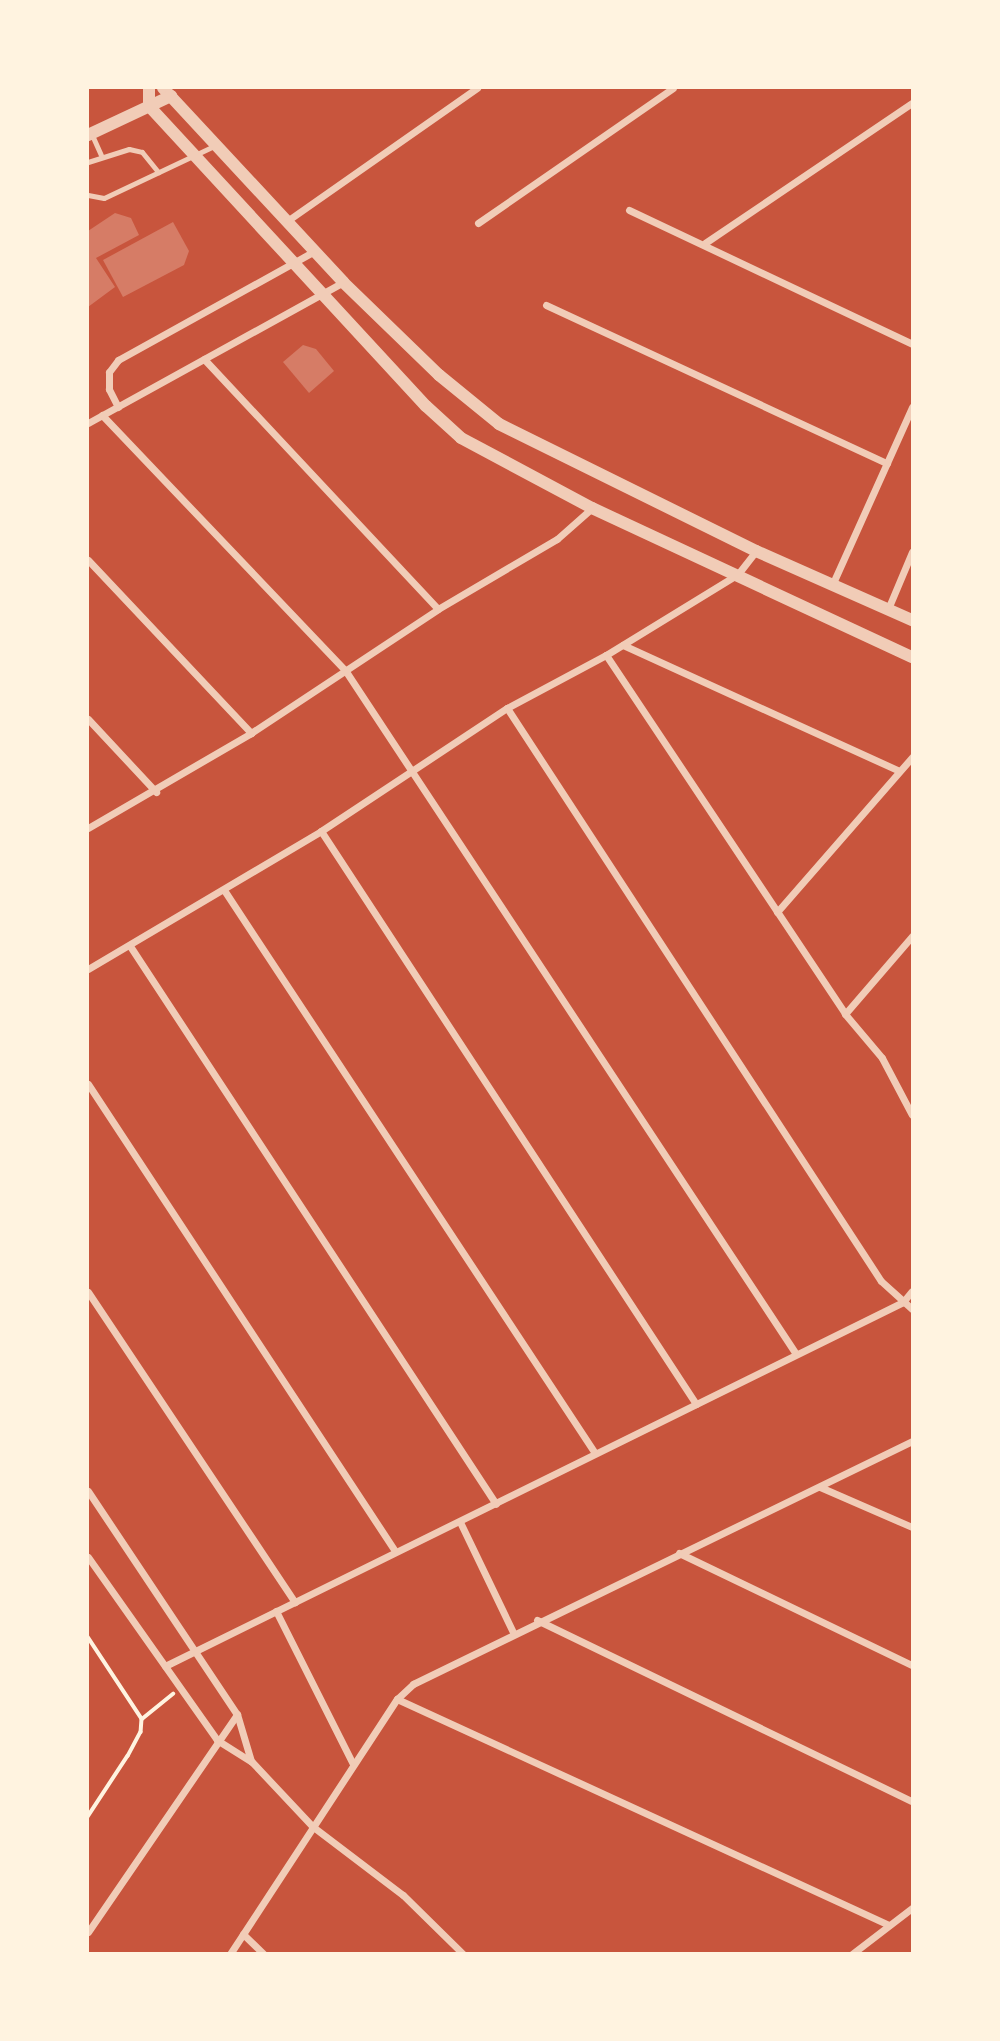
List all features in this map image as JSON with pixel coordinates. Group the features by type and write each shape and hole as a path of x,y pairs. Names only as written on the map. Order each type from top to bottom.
{"street":[{"path":"149,88 149,106 426,407 461,438 592,508 912,657"},
{"path":"287,221 477,88"},
{"path":"478,223 673,88"},
{"path":"90,134 149,106 167,92 344,282 439,374 499,424 756,551 912,620"},
{"path":"705,243 912,103"},
{"path":"629,211 705,243 912,344"},
{"path":"118,407 109,389 108,372 118,360 315,251"},
{"path":"88,423 344,282"},
{"path":"546,305 887,463"},
{"path":"204,359 438,609"},
{"path":"833,583 912,407"},
{"path":"102,415 345,670 414,770 528,951 796,1353"},
{"path":"88,828 156,792 251,733 438,609 557,539 592,508"},
{"path":"88,969 321,831 508,708 606,655 738,574 756,551"},
{"path":"888,609 912,552"},
{"path":"88,560 251,733"},
{"path":"623,645 899,771"},
{"path":"606,655 845,1014 882,1058 912,1115"},
{"path":"508,708 881,1281 912,1309"},
{"path":"88,719 156,792"},
{"path":"777,912 912,757"},
{"path":"321,831 696,1404"},
{"path":"223,890 595,1453"},
{"path":"845,1014 912,936"},
{"path":"130,946 496,1504"},
{"path":"88,1084 395,1551"},
{"path":"905,1104 912,1098"},
{"path":"165,1666 903,1302 912,1291"},
{"path":"88,1292 295,1602"},
{"path":"230,1954 397,1699 434,1671 912,1441"},
{"path":"820,1487 912,1527"},
{"path":"88,1491 237,1714 251,1762"},
{"path":"460,1522 513,1632"},
{"path":"679,1553 912,1665"},
{"path":"88,1557 217,1740 251,1762 312,1826 403,1895 463,1954"},
{"path":"276,1611 353,1764"},
{"path":"537,1620 912,1801"},
{"path":"397,1699 889,1925"},
{"path":"88,1932 237,1714"},
{"path":"852,1954 912,1908"},
{"path":"243,1934 264,1954"}],"lane":[{"path":"90,134 101,155"},
{"path":"88,195 104,198 218,144"},
{"path":"88,162 101,155 142,152 158,172"}],"path":[{"path":"88,1637 142,1719 141,1732 128,1756 88,1816"},
{"path":"142,1719 181,1688"}],"building":[{"path":"115,213 131,218 139,235 96,258 115,287 88,307 88,231"},
{"path":"173,222 189,251 184,265 123,297 103,260"},
{"path":"303,345 316,349 334,371 309,393 283,362"}]}
